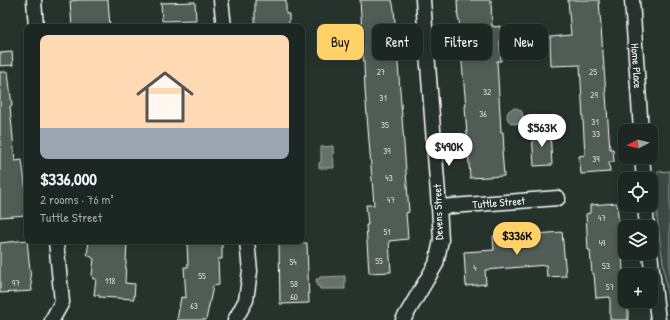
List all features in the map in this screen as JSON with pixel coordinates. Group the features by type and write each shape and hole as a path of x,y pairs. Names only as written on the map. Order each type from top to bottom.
{"street":[{"path":"34,0 36,24"},
{"path":"221,0 224,24"},
{"name":"Devens Street","path":"403,320 436,264 441,240 423,0"},
{"name":"Home Place","path":"632,0 640,124"},
{"name":"Tuttle Street","path":"439,207 558,198"},
{"path":"52,320 62,302 56,244"},
{"path":"235,320 246,300 250,271 247,244"},
{"path":"651,260 658,320"}],"shaded area":[{"path":"515,108 521,110 523,116 521,122 515,124 509,122 507,116 509,110"},
{"path":"333,146 334,168 319,168 319,163 321,162 321,147"},
{"path":"670,171 670,300 668,300 657,218 657,172"},
{"path":"345,276 345,289 320,289 319,286 317,286 316,279 319,279 320,277"}],"building":[{"path":"108,0 110,24 72,24 70,1"},
{"path":"255,0 286,0 286,14 289,14 289,24 255,24"},
{"path":"360,0 392,0 395,24 372,24 372,60 398,60 409,212 406,213 408,239 389,241 391,272 369,273 366,205 374,205 365,90 364,24 362,24"},
{"path":"457,0 491,0 492,24 459,24"},
{"path":"568,0 599,0 610,149 613,149 614,162 609,162 610,172 581,174 579,156 585,155 580,65 551,66 550,37 571,35"},
{"path":"195,2 196,20 162,21 161,3"},
{"path":"492,26 500,26 501,61 497,61 501,132 503,132 504,151 502,151 504,176 470,178 462,60 492,60"},
{"path":"12,52 13,65 0,66 0,53"},
{"path":"0,72 8,72 12,106 10,106 15,161 22,160 24,176 24,215 0,217"},
{"path":"550,130 552,165 534,166 532,131"},
{"path":"617,203 618,260 622,260 623,268 618,268 618,308 628,308 628,320 610,320 610,297 596,298 590,250 588,250 586,214 590,213 590,205"},
{"path":"536,232 537,234 562,232 566,276 547,277 546,265 485,270 486,284 466,286 464,252 494,250 493,236"},
{"path":"24,240 24,244 27,244 32,291 0,293 0,243"},
{"path":"307,243 309,303 280,304 279,244"},
{"path":"89,244 127,244 125,283 135,284 134,299 99,297 99,295 94,295 96,279 93,279 92,275 94,259 87,254"},
{"path":"187,244 222,244 222,259 218,259 219,285 213,286 206,320 177,320 181,297 186,298 184,267 188,267"}]}
